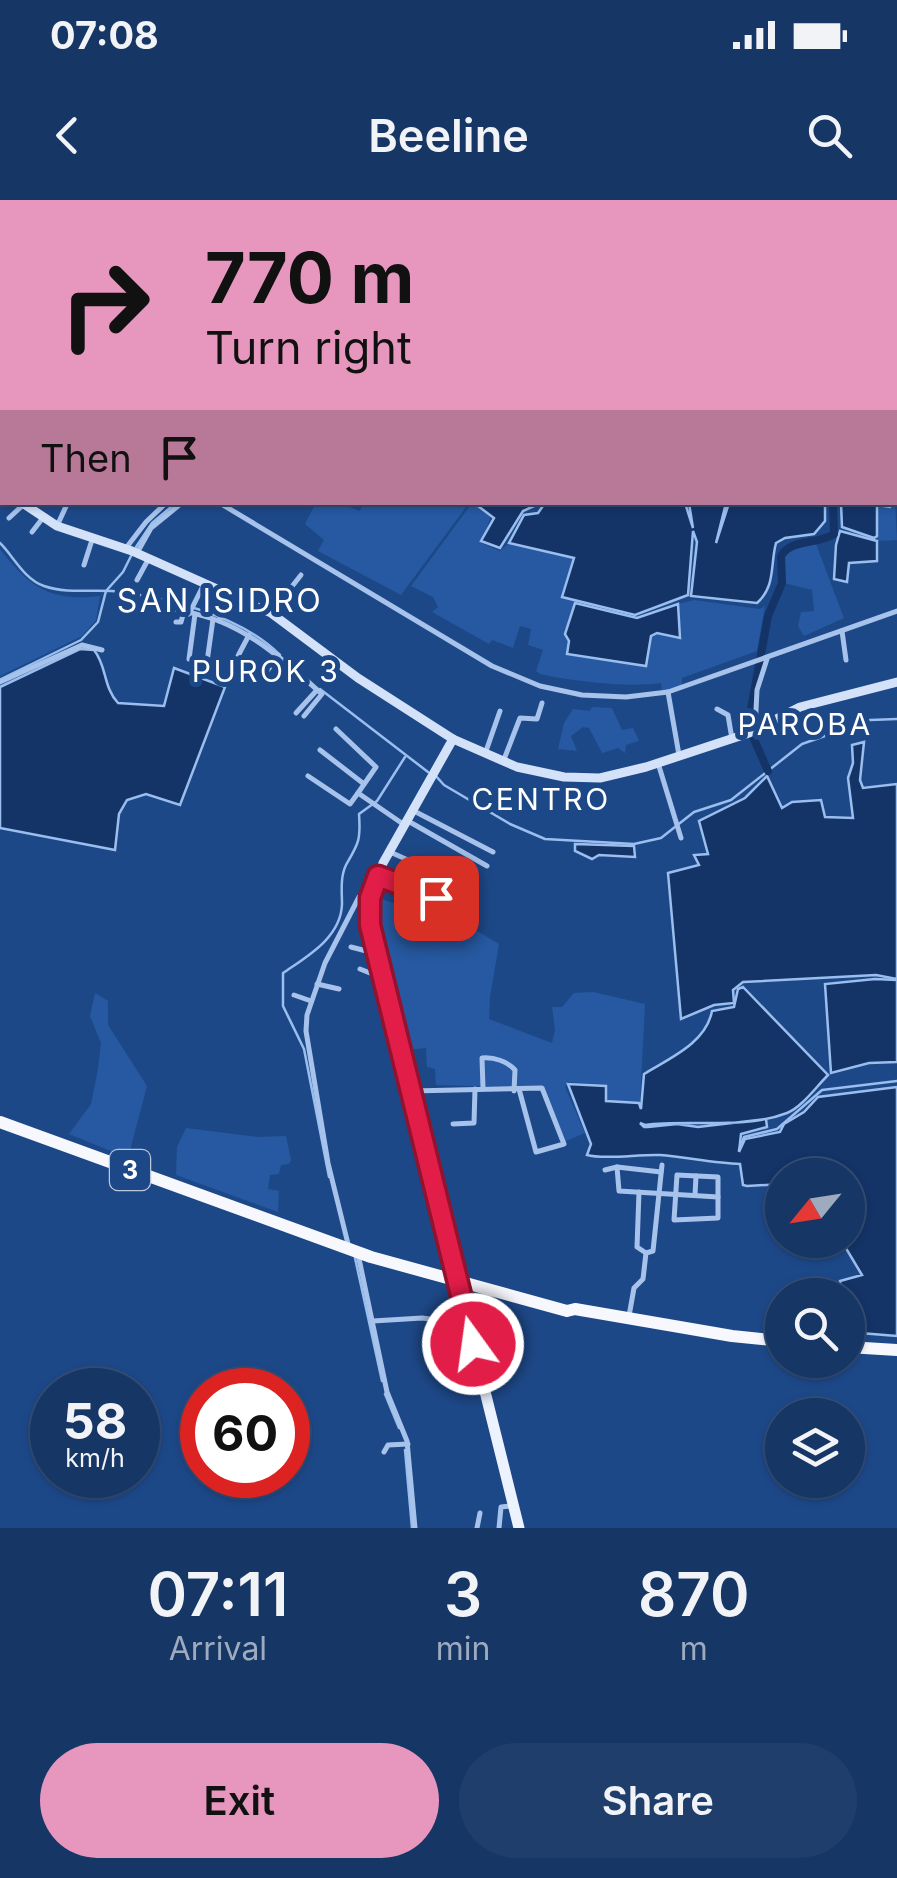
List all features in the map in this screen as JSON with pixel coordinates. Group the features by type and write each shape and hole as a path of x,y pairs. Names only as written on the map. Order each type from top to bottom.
{"highway":[{"name":"3","path":"0,1122 355,1250 567,1311 574,1308 765,1339"},
{"path":"865,1348 897,1350"}],"main road":[{"path":"23,505 57,526 132,551 271,613 358,678 453,739 503,762 564,777 600,778 658,762 732,740 800,707 897,682"},
{"path":"453,739 378,876 369,908 376,954 519,1528"}],"street":[{"path":"9,518 21,505"},
{"path":"57,526 67,505"},
{"path":"132,551 146,522 165,505"},
{"path":"132,551 151,528 179,505"},
{"path":"223,505 500,669 540,686 582,696 626,697 668,692 897,610"},
{"path":"32,532 42,519"},
{"path":"84,565 92,540"},
{"path":"138,580 149,558"},
{"path":"271,613 301,574"},
{"path":"176,622 181,622 190,611 205,582"},
{"path":"206,670 218,619 230,593"},
{"path":"144,599 235,626 278,655 322,694 304,716"},
{"path":"188,659 190,611"},
{"path":"842,631 846,660"},
{"path":"228,676 249,635"},
{"path":"0,682 82,644 102,650"},
{"path":"261,680 278,655"},
{"path":"755,730 757,690 768,656"},
{"path":"296,713 317,690"},
{"path":"668,692 679,755"},
{"path":"503,762 520,718 536,719 542,703"},
{"path":"717,709 728,715 732,740"},
{"path":"485,754 500,711"},
{"path":"308,776 350,804 376,767 336,729"},
{"path":"320,750 364,784"},
{"path":"658,762 680,835"},
{"path":"358,794 487,866"},
{"path":"414,810 493,852"},
{"path":"390,852 446,877"},
{"path":"378,876 461,906"},
{"path":"372,894 361,894 334,941 311,1001 306,1031 310,1068 387,1392 406,1444 416,1528"},
{"path":"351,948 376,954"},
{"path":"360,970 383,978"},
{"path":"317,984 340,989"},
{"path":"294,995 311,1001"},
{"path":"412,1091 479,1088 516,1090 542,1088 564,1144 536,1152 516,1090 515,1070 510,1064 488,1058 482,1058 479,1088 473,1124 452,1124"},
{"path":"617,1168 619,1191 718,1197"},
{"path":"605,1170 662,1168 652,1251 646,1253 636,1248 640,1192"},
{"path":"678,1174 696,1176 718,1176 718,1218 674,1220 678,1174"},
{"path":"695,1195 696,1176"},
{"path":"628,1319 646,1253"},
{"path":"373,1321 445,1320 444,1382"},
{"path":"447,1342 472,1342"},
{"path":"384,1452 388,1445 406,1444"},
{"path":"500,1528 502,1507 514,1505"},
{"path":"478,1528 480,1513"}],"shaded area":[{"path":"315,505 345,505 360,511 362,505 468,505 401,595 318,551 324,540 305,524"},
{"path":"471,505 475,505 491,516 481,543 500,551 509,543 574,558 563,597 575,601 565,634 567,655 645,666 651,636 657,633 680,638 678,604 694,600 760,609 765,606 757,651 682,678 682,687 662,691 661,683 600,683 540,674 536,671 543,650 528,645 531,629 520,626 513,648 492,640 489,644 432,612 438,607 433,597 411,586"},
{"path":"477,505 536,505 523,511 500,548 481,541 494,518"},
{"path":"544,505 686,505 693,528 689,505 726,505 716,543 728,505 825,505 825,521 814,534 776,543 770,582 757,603 691,596 697,542 693,531 688,595 635,615 562,597 574,558 509,543 524,515 538,513"},
{"path":"841,505 877,505 874,538 842,527"},
{"path":"877,505 895,505 897,540 877,541"},
{"path":"840,531 877,541 877,561 849,563 847,582 834,579"},
{"path":"816,544 844,618 804,636 798,626 801,612 814,611 812,590 784,583 784,555 792,547"},
{"path":"0,549 42,589 67,597 100,596 96,620 82,636 0,676"},
{"path":"575,603 637,618 678,604 680,638 657,633 651,636 646,666 567,654 569,641 565,634"},
{"path":"80,649 94,650 118,703 164,706 174,668 225,687 180,805 146,794 127,800 119,814 115,850 0,828 0,687"},
{"path":"592,707 612,708 622,730 633,728 639,741 626,745 625,753 618,748 602,753 589,728 583,727 571,736 577,751 558,749 564,723 573,709 590,711"},
{"path":"864,742 860,780 863,788 897,784 897,979 876,975 743,982 733,990 734,1003 714,1005 681,1019 668,873 699,865 694,855 708,854 699,821 745,798 767,776 782,808 792,802 821,800 825,817 853,818 848,778 853,763 852,745"},
{"path":"575,844 634,846 635,857 599,855 592,859 575,851"},
{"path":"375,897 474,929 499,944 489,1019 552,1043 552,1007 562,1007 574,993 593,992 645,1004 640,1102 607,1101 607,1085 568,1082 565,1087 585,1133 566,1141 543,1088 436,1085 435,1069 427,1067 426,1048 406,1050 379,950"},
{"path":"897,980 897,1062 869,1063 831,1073 825,984"},
{"path":"743,987 828,1075 787,1113 764,1119 767,1127 741,1134 739,1152 745,1139 780,1132 784,1124 804,1112 818,1097 897,1087 897,1336 865,1333 865,1278 851,1278 862,1275 852,1258 865,1258 865,1158 765,1158 765,1185 747,1186 743,1185 740,1164 660,1155 587,1155 591,1144 568,1084 606,1086 606,1101 639,1103 641,1109 644,1074 695,1041 712,1011 734,1007 738,989","holes":["640,1123 735,1123 644,1127"]},
{"path":"95,993 108,1001 108,1025 147,1086 128,1158 69,1134 91,1104 98,1069 101,1043 90,1016"},
{"path":"186,1128 259,1137 286,1136 291,1160 281,1165 279,1174 270,1175 268,1189 279,1191 278,1212 176,1175 177,1147"}],"waterway":[{"path":"136,547 152,523 173,505"},
{"path":"752,727 751,709 768,616 782,583 781,556 798,544 834,534 833,505"},
{"path":"0,543 25,573 44,586 122,592 185,605 227,620 280,655"},
{"path":"1,679 81,640 98,622 106,591 132,554"},
{"path":"320,689 428,772"},
{"path":"435,775 444,785 510,824 545,839 634,844 661,838 694,812 731,800 802,744 870,720 897,719"},
{"path":"753,737 768,771"},
{"path":"329,1177 304,1049 283,1006 283,973 312,953 336,927 344,870 359,836 359,814 377,801 405,757"},
{"path":"739,1150 744,1137 777,1129 822,1090 897,1081"},
{"path":"355,1258 382,1381"},
{"path":"385,1394 399,1428"},
{"path":"405,1450 412,1528"}],"district":[{"name":"SAN ISIDRO","path":"220,601"},
{"name":"PUROK 3","path":"266,672"},
{"name":"PAROBA","path":"805,725"},
{"name":"CENTRO","path":"541,800"}],"route":[{"path":"436,898 378,876 370,898 370,925 473,1344"}]}
